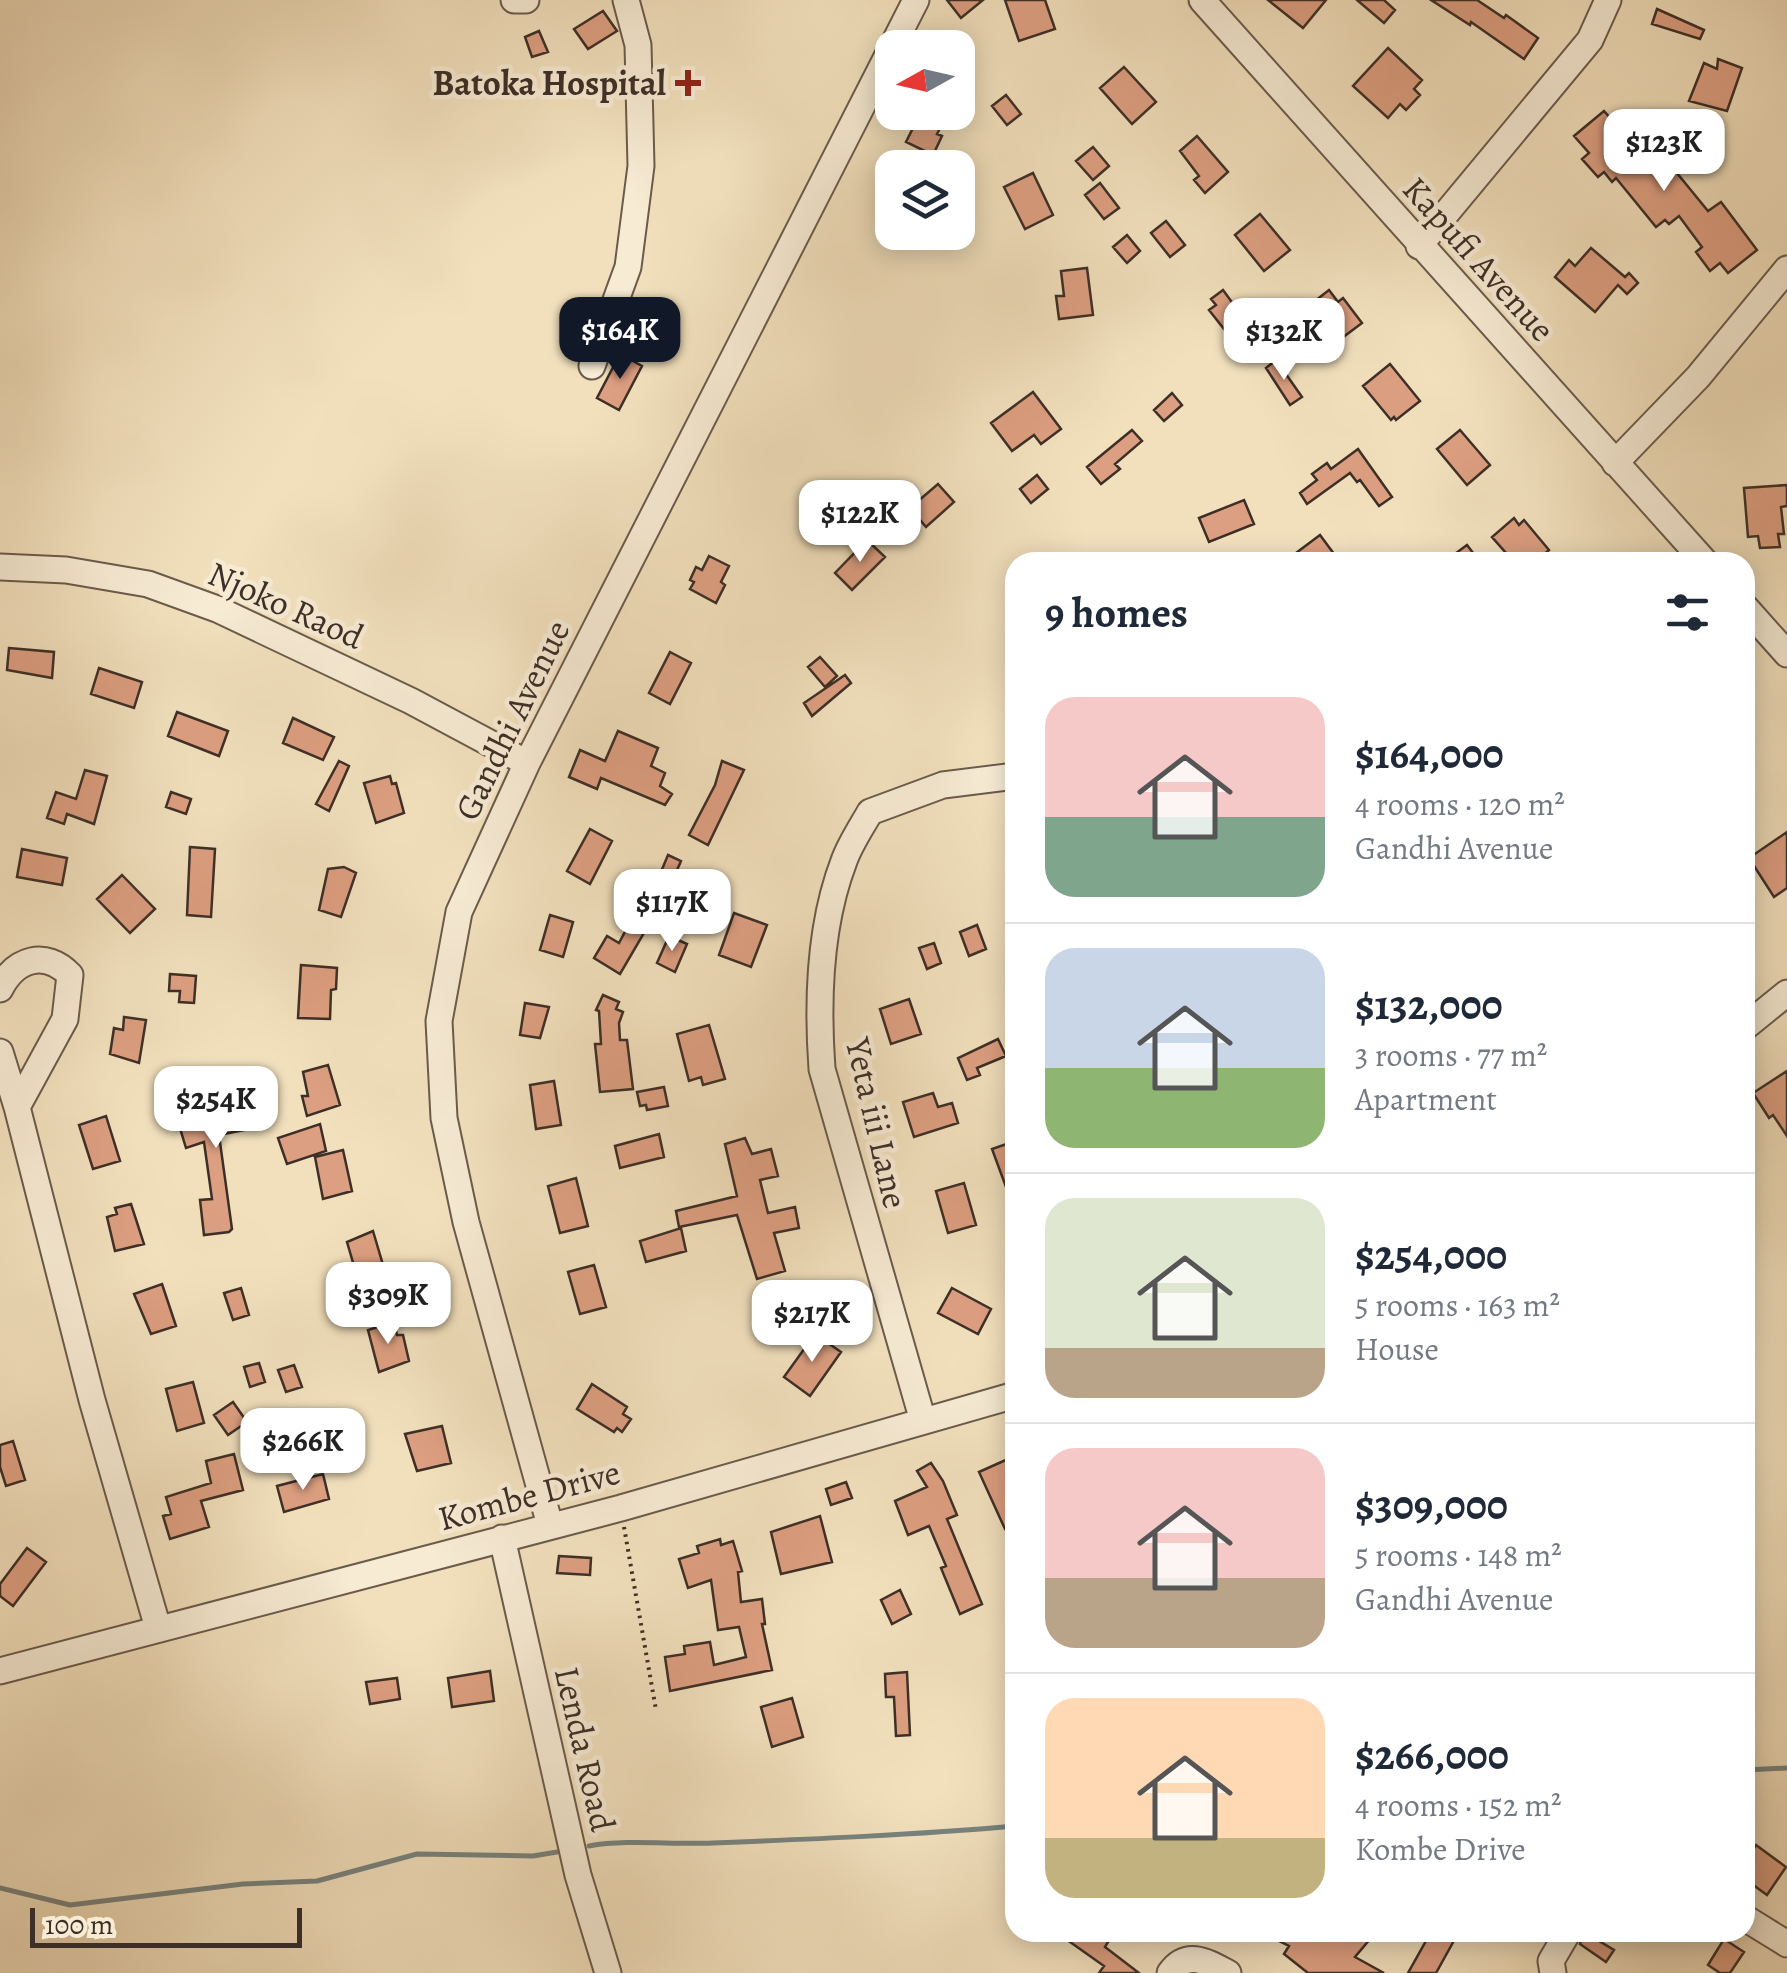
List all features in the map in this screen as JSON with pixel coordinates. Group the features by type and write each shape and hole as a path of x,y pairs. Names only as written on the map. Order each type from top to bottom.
{"street":[{"path":"514,0 526,0"},
{"path":"592,366 628,268 641,166 638,45 626,0"},
{"name":"Gandhi Avenue","path":"550,1524 453,1166 444,1118 440,1021 460,912 526,763 916,0"},
{"name":"Kapufi Avenue","path":"1202,0 1696,552"},
{"path":"1419,246 1590,40 1608,0"},
{"path":"1616,463 1698,377 1787,268"},
{"name":"Njoko Raod","path":"0,567 66,570 148,584 217,609 412,701 526,763"},
{"path":"1755,618 1787,654"},
{"name":"Yeta iii Lane","path":"923,1421 822,1069 818,1021 826,932 844,860 870,812 943,785 1005,777"},
{"path":"0,989 8,974 29,962 59,963 70,975 65,1019 18,1107"},
{"path":"1755,1019 1787,993"},
{"path":"0,1052 18,1107 92,1400 158,1628"},
{"name":"Kombe Drive","path":"0,1671 621,1508 1005,1398"},
{"name":"Lenda Road","path":"502,1538 578,1875 608,1973"},
{"path":"1755,1924 1787,1944"},
{"path":"1553,1973 1551,1961 1562,1942"},
{"path":"1170,1973 1187,1959 1201,1958 1228,1973"}],"path":[{"path":"621,1508 656,1710"}],"building":[{"path":"947,0 983,0 961,18"},
{"path":"1005,0 1045,0 1055,29 1019,41"},
{"path":"1268,0 1326,0 1303,28"},
{"path":"1357,0 1384,0 1395,10 1384,23"},
{"path":"1431,0 1477,0 1538,38 1524,59"},
{"path":"1657,9 1704,30 1700,39 1652,24"},
{"path":"603,11 617,31 588,49 574,29"},
{"path":"539,31 548,52 532,57 525,37"},
{"path":"1388,48 1422,80 1414,89 1420,95 1406,110 1400,104 1388,118 1353,86"},
{"path":"1718,59 1742,68 1727,111 1689,101 1704,63 1717,69"},
{"path":"1124,67 1156,102 1132,124 1100,88"},
{"path":"1006,95 1021,114 1007,125 992,106"},
{"path":"1604,111 1652,165 1663,156 1708,211 1721,202 1757,250 1728,273 1720,263 1710,271 1696,252 1702,247 1679,216 1656,227 1616,178 1612,182 1604,172 1598,177 1582,159 1589,153 1574,136"},
{"path":"912,130 939,130 937,134 942,136 935,150 923,150 906,142"},
{"path":"1197,136 1228,172 1205,193 1194,180 1199,176 1180,151"},
{"path":"1093,147 1109,166 1093,180 1076,161"},
{"path":"1033,173 1053,215 1025,229 1004,187"},
{"path":"1100,183 1119,208 1104,219 1085,195"},
{"path":"1260,214 1290,250 1264,271 1235,235"},
{"path":"1166,221 1185,245 1170,257 1151,233"},
{"path":"1127,235 1140,251 1127,263 1113,247"},
{"path":"1591,248 1638,283 1627,294 1618,285 1595,312 1555,277 1569,260 1575,266"},
{"path":"1087,268 1093,315 1059,319 1056,296 1064,296 1061,271"},
{"path":"1223,290 1242,316 1224,329 1209,310 1216,305 1211,299"},
{"path":"1329,290 1338,302 1343,298 1362,323 1338,341 1330,331 1326,334 1306,308"},
{"path":"620,354 642,366 619,410 597,398"},
{"path":"1276,360 1302,397 1290,405 1266,368"},
{"path":"1390,364 1420,401 1396,420 1391,420 1363,386"},
{"path":"1033,392 1061,429 1041,444 1034,435 1012,451 991,423"},
{"path":"1172,393 1182,405 1164,421 1154,410"},
{"path":"1132,430 1142,441 1115,464 1120,469 1101,484 1087,467"},
{"path":"1460,430 1490,465 1467,485 1437,449"},
{"path":"1358,449 1392,497 1379,506 1350,473 1307,504 1300,493 1317,480 1312,474 1327,463 1331,469"},
{"path":"1037,475 1048,489 1031,503 1020,489"},
{"path":"938,484 954,502 926,527 910,508"},
{"path":"1787,485 1787,506 1781,507 1784,534 1778,534 1780,547 1760,548 1758,536 1748,537 1744,488"},
{"path":"1244,500 1254,524 1209,542 1199,518"},
{"path":"1514,518 1519,525 1524,520 1549,550 1505,552 1492,537"},
{"path":"1320,535 1333,552 1297,552"},
{"path":"867,540 885,557 852,590 835,573"},
{"path":"709,556 729,566 716,603 690,589 696,567 702,570"},
{"path":"9,648 54,652 52,678 7,670"},
{"path":"670,652 691,663 670,704 649,693"},
{"path":"820,657 837,676 825,687 808,667"},
{"path":"99,668 142,682 134,708 91,694"},
{"path":"845,675 851,683 812,716 804,703"},
{"path":"177,712 228,731 219,756 168,736"},
{"path":"293,718 334,737 323,760 283,743"},
{"path":"618,731 658,748 651,766 665,773 660,786 672,794 665,805 601,778 597,789 569,777 580,750 605,761"},
{"path":"339,761 349,766 329,811 316,804"},
{"path":"722,761 744,770 708,845 689,835 715,785"},
{"path":"85,770 107,776 94,824 67,814 64,824 47,818 56,792 76,799"},
{"path":"390,776 392,784 396,783 404,813 376,823 364,783"},
{"path":"171,792 191,799 186,814 166,807"},
{"path":"590,829 612,841 590,884 567,871"},
{"path":"1787,832 1787,888 1774,897 1755,867 1755,854"},
{"path":"190,847 215,849 211,917 187,915"},
{"path":"22,849 67,858 62,885 17,877"},
{"path":"668,855 681,861 665,897 620,974 594,958 607,936 619,943 648,888 653,891"},
{"path":"344,867 356,873 341,917 319,910 328,869"},
{"path":"122,875 155,909 130,933 97,899"},
{"path":"734,913 767,925 751,967 719,955"},
{"path":"550,915 573,922 563,957 540,950"},
{"path":"977,925 986,949 969,956 960,932"},
{"path":"669,936 687,944 675,972 657,963"},
{"path":"934,943 941,963 927,969 919,948"},
{"path":"301,965 337,968 330,1019 298,1018"},
{"path":"170,974 196,976 194,1003 179,1002 180,991 169,991"},
{"path":"603,995 619,1002 616,1009 623,1012 620,1040 627,1040 633,1089 600,1092 595,1044 601,1044 596,1010"},
{"path":"909,999 921,1034 891,1044 880,1009"},
{"path":"525,1003 549,1007 540,1038 520,1035"},
{"path":"124,1017 146,1020 139,1063 110,1054 114,1028 123,1030"},
{"path":"709,1025 725,1079 703,1085 701,1077 689,1081 677,1034"},
{"path":"998,1039 1005,1054 977,1068 980,1075 967,1080 958,1058"},
{"path":"328,1065 340,1105 307,1116 302,1096 308,1096 303,1072"},
{"path":"1787,1071 1787,1136 1773,1115 1769,1118 1755,1092"},
{"path":"554,1081 561,1125 536,1129 530,1085"},
{"path":"664,1087 668,1106 647,1110 646,1105 640,1106 637,1092"},
{"path":"233,1091 234,1097 243,1095 244,1104 249,1103 254,1128 219,1135 232,1229 204,1235 200,1200 212,1199 204,1142 186,1148 176,1115 215,1104 213,1095"},
{"path":"933,1093 938,1107 952,1103 958,1123 914,1137 903,1102"},
{"path":"106,1116 120,1161 93,1169 79,1125"},
{"path":"320,1124 326,1151 287,1164 278,1138"},
{"path":"659,1134 664,1157 620,1168 615,1146"},
{"path":"745,1138 752,1154 771,1149 778,1176 760,1180 768,1213 795,1207 799,1228 774,1233 785,1271 757,1279 737,1215 679,1227 676,1211 737,1196 725,1144"},
{"path":"1005,1144 1005,1184 992,1149"},
{"path":"343,1150 352,1191 323,1199 315,1157"},
{"path":"576,1178 588,1226 560,1233 548,1186"},
{"path":"964,1183 976,1225 948,1233 936,1191"},
{"path":"131,1204 144,1244 115,1251 107,1217 117,1214 115,1208"},
{"path":"681,1228 686,1251 646,1262 640,1241"},
{"path":"373,1231 386,1275 359,1283 347,1242"},
{"path":"594,1265 606,1307 580,1314 568,1272"},
{"path":"162,1284 176,1326 151,1334 134,1294"},
{"path":"241,1288 249,1315 233,1320 224,1293"},
{"path":"952,1288 991,1309 978,1334 938,1313"},
{"path":"394,1322 397,1335 403,1335 409,1361 379,1372 368,1330"},
{"path":"815,1334 841,1352 810,1396 784,1377"},
{"path":"259,1363 265,1382 250,1387 244,1367"},
{"path":"294,1365 302,1387 286,1392 278,1370"},
{"path":"193,1382 204,1423 177,1431 166,1389"},
{"path":"592,1384 627,1407 623,1414 631,1419 622,1432 617,1428 614,1432 577,1409"},
{"path":"233,1402 247,1422 228,1435 214,1415"},
{"path":"325,1421 326,1426 332,1424 336,1446 322,1451 318,1439 312,1440 309,1425"},
{"path":"442,1426 451,1463 417,1471 405,1434"},
{"path":"13,1441 25,1480 6,1486 0,1467 0,1445"},
{"path":"234,1454 243,1490 201,1501 209,1527 170,1539 163,1516 171,1514 166,1497 211,1483 206,1461"},
{"path":"1005,1460 1005,1529 979,1472"},
{"path":"931,1463 957,1515 947,1519 982,1604 960,1614 929,1526 908,1535 895,1501 927,1487 917,1471"},
{"path":"323,1474 329,1499 284,1512 277,1486"},
{"path":"846,1482 852,1498 831,1505 826,1489"},
{"path":"820,1516 832,1562 781,1574 771,1532"},
{"path":"720,1539 721,1545 733,1541 742,1571 738,1572 741,1602 762,1599 762,1624 772,1670 670,1691 665,1657 685,1654 684,1646 710,1642 714,1665 746,1657 739,1627 718,1630 711,1580 688,1588 679,1559 699,1553 697,1546"},
{"path":"27,1548 46,1562 13,1606 0,1596 0,1584"},
{"path":"559,1556 591,1558 590,1575 557,1573"},
{"path":"900,1590 911,1614 892,1624 881,1600"},
{"path":"490,1671 494,1701 452,1707 448,1678"},
{"path":"907,1672 910,1735 896,1736 894,1697 886,1697 885,1674"},
{"path":"397,1678 400,1699 370,1704 366,1682"},
{"path":"792,1698 803,1737 772,1747 761,1707"},
{"path":"1755,1846 1786,1867 1767,1895 1755,1886"},
{"path":"1070,1942 1108,1942 1105,1947 1139,1973 1099,1973 1104,1966"},
{"path":"1281,1942 1368,1942 1355,1957 1384,1973 1308,1973 1284,1954 1289,1946"},
{"path":"1425,1942 1453,1942 1436,1973 1408,1973"},
{"path":"1601,1942 1614,1950 1606,1962 1580,1944"},
{"path":"1722,1942 1744,1952 1730,1973 1720,1973 1708,1965"}],"waterway":[{"path":"1755,1770 1787,1768"},
{"path":"589,1846 1005,1827"},
{"path":"0,1888 70,1905 243,1884 317,1881 417,1854 533,1856 557,1852"}],"place":[{"name":"Batoka Hospital","path":"688,83"}]}
